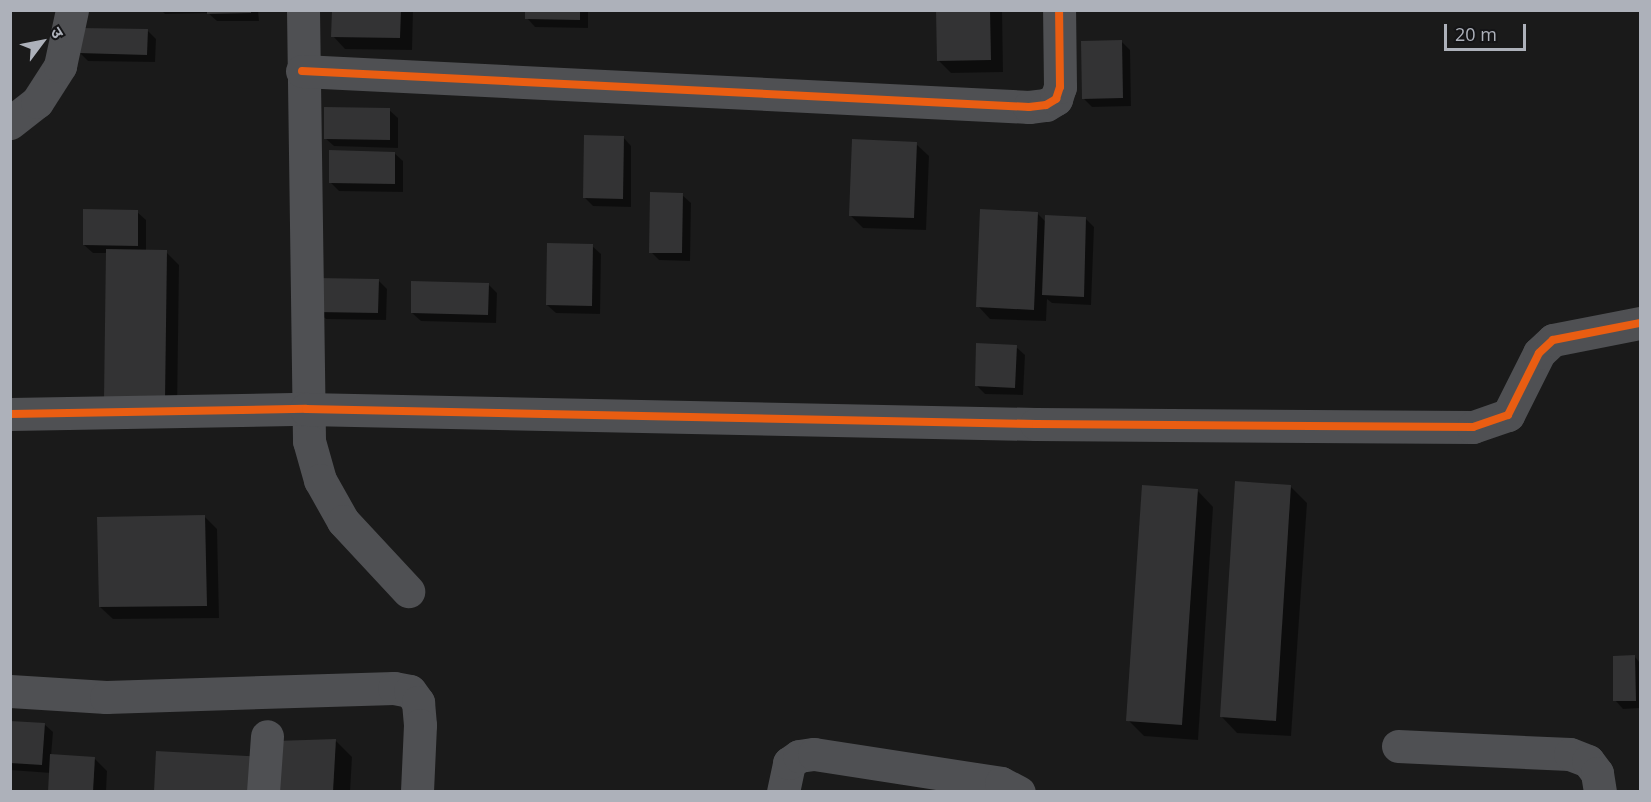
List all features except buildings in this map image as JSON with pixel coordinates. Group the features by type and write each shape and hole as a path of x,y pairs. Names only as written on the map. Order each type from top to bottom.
{"street":[{"path":"10,123 38,102 60,66 72,10"},
{"path":"303,10 306,409 309,441 320,480 343,521 408,591"},
{"path":"302,71 1029,107 1046,105 1056,99 1060,87 1059,10"},
{"path":"10,414 306,409 1036,424 1473,427 1508,415 1539,353 1552,339 1641,323"},
{"path":"10,692 106,697 394,688 410,691 418,702 420,725 417,792"},
{"path":"263,792 267,736"},
{"path":"1398,746 1570,754 1588,761 1597,773 1600,792"},
{"path":"783,792 789,763 799,756 814,754 1002,783 1019,792"}],"cycle path":[{"path":"302,71 1029,107 1046,105 1056,99 1060,87 1059,10"},
{"path":"10,414 306,409 1036,424 1473,427 1508,415 1539,353 1553,340 1640,323"}]}
